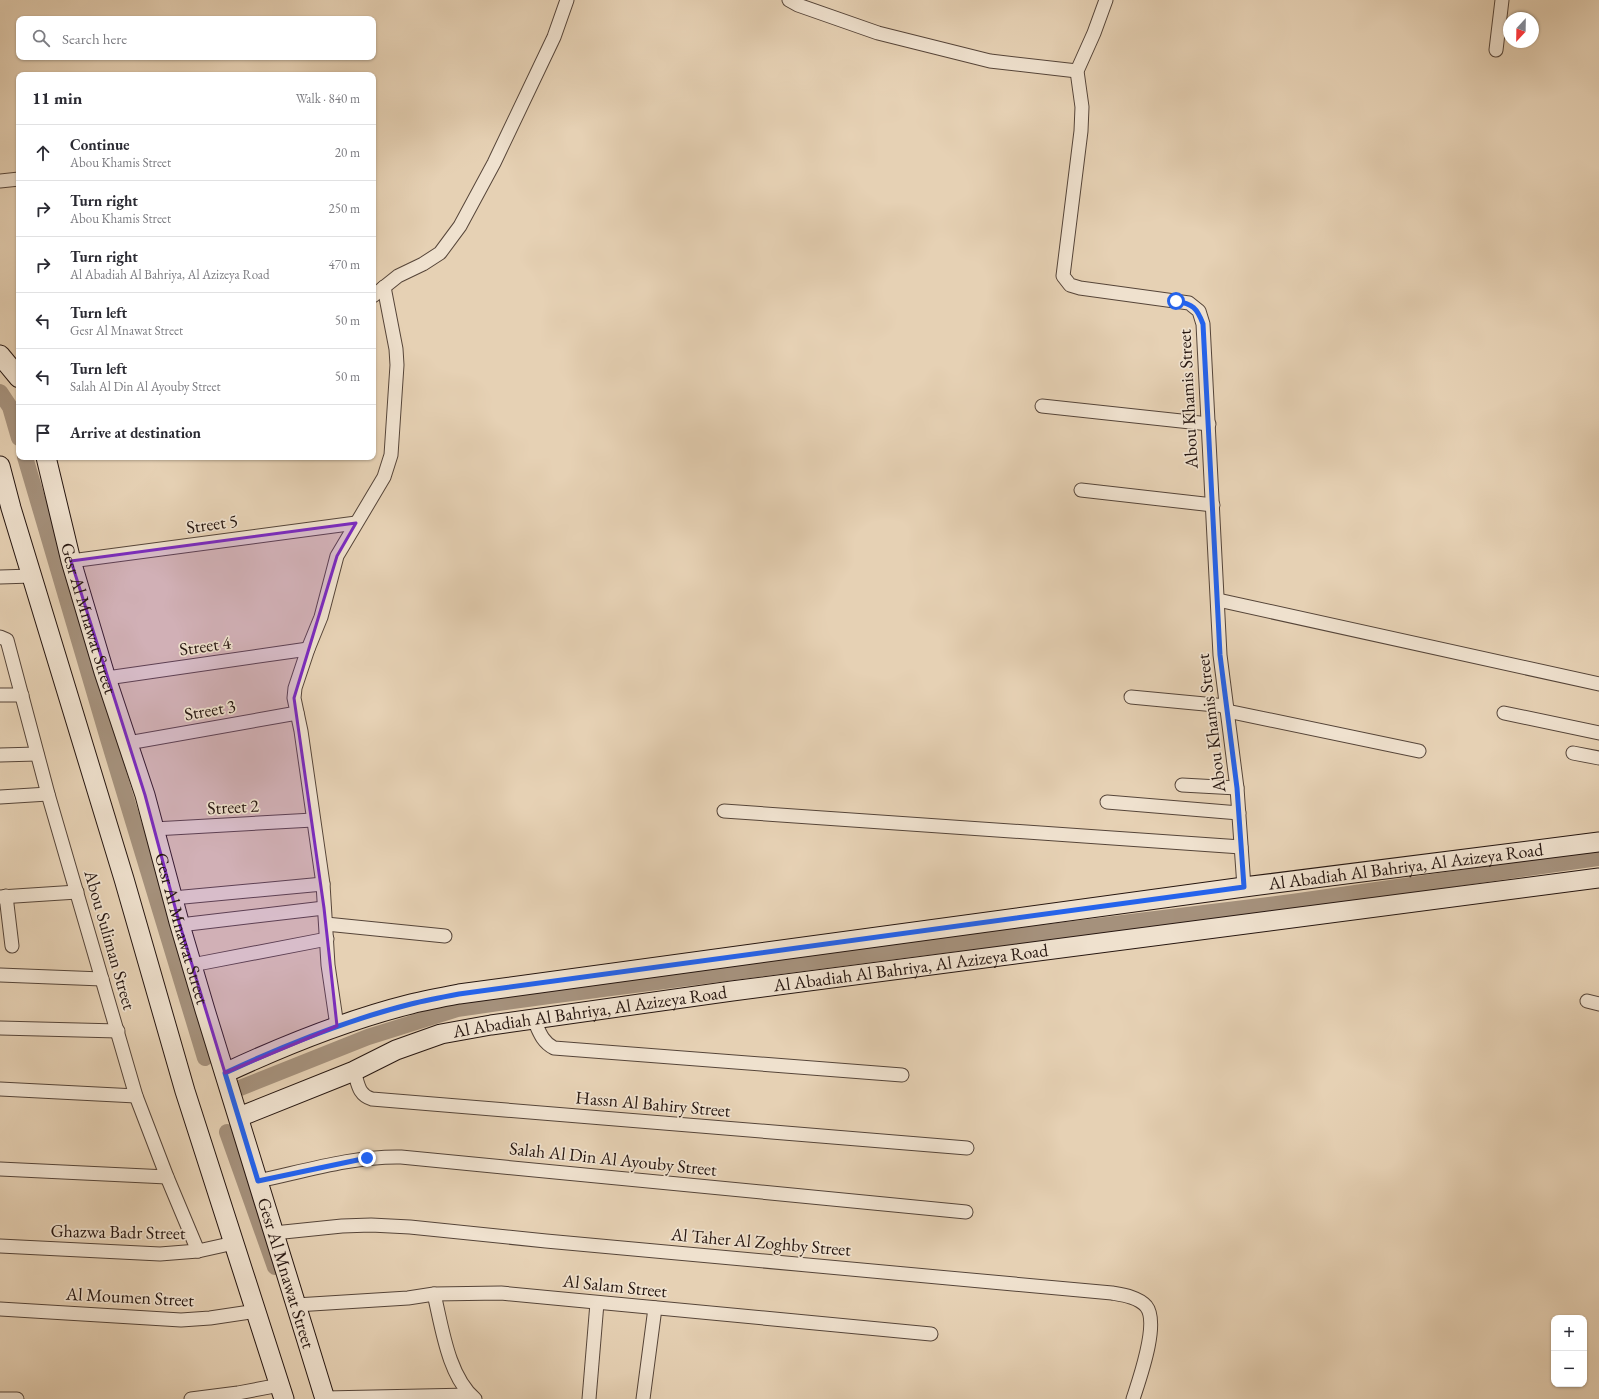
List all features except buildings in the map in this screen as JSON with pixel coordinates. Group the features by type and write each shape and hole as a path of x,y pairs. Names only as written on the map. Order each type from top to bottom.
{"street":[{"path":"376,294 398,276 423,264 440,253 460,226 494,163 554,37 567,0"},
{"path":"789,0 798,5 878,33 990,61 1077,71 1094,33 1106,0"},
{"path":"1496,50 1502,0"},
{"name":"Abou Khamis Street","path":"1077,71 1082,107 1081,131 1063,276 1070,285 1080,288 1189,303 1199,312 1203,324 1220,655 1237,788 1244,887"},
{"path":"0,181 16,180"},
{"path":"337,1026 328,965 323,884 294,698 295,688 308,649 321,617 337,556 384,477 391,455 397,365 396,349 384,287"},
{"path":"0,355 16,374"},
{"path":"1042,406 1208,424"},
{"name":"Gesr Al Mnawat Street","path":"47,460 71,561 145,795 180,925 325,1399"},
{"path":"0,466 6,508 32,576 124,879 185,1091 282,1392 191,1399"},
{"path":"1081,490 1213,505"},
{"name":"Street 5","path":"71,561 356,523"},
{"path":"0,577 32,576"},
{"path":"1218,600 1599,684"},
{"name":"Abou Suliman Street","path":"0,637 7,640 48,794 136,1096 167,1177 198,1251"},
{"name":"Street 4","path":"107,678 308,649"},
{"path":"0,695 22,695"},
{"path":"1131,697 1227,708 1419,751"},
{"path":"1504,712 1599,733"},
{"name":"Street 3","path":"128,742 297,713"},
{"path":"1573,753 1599,758"},
{"path":"0,755 37,754"},
{"path":"1182,785 1237,788"},
{"path":"0,797 48,794"},
{"path":"1106,802 1239,813"},
{"path":"724,811 1242,847"},
{"name":"Street 2","path":"154,829 313,820"},
{"name":"Al Abadiah Al Bahriya, Al Azizeya Road","path":"225,1073 337,1026 411,1004 459,994 1244,887 1599,842"},
{"name":"Al Abadiah Al Bahriya, Al Azizeya Road","path":"238,1117 354,1071 396,1050 441,1034 491,1025 740,990 1599,878"},
{"path":"173,898 323,884"},
{"path":"12,946 3,896 76,892"},
{"path":"180,925 324,908"},
{"path":"326,924 445,936"},
{"path":"192,965 327,939"},
{"path":"0,975 102,979"},
{"path":"534,1020 542,1039 554,1048 902,1075"},
{"path":"0,1028 118,1032"},
{"name":"Hassn Al Bahiry Street","path":"354,1071 360,1092 372,1099 967,1148"},
{"path":"0,1090 136,1096"},
{"name":"Salah Al Din Al Ayouby Street","path":"258,1181 350,1161 384,1157 401,1157 966,1212"},
{"path":"0,1169 167,1177"},
{"name":"Al Taher Al Zoghby Street","path":"274,1233 342,1226 371,1225 410,1227 546,1241 1112,1293 1133,1297 1146,1306 1151,1319 1147,1352 1133,1399"},
{"name":"Ghazwa Badr Street","path":"0,1246 160,1254 198,1251 234,1243"},
{"name":"Al Salam Street","path":"296,1305 408,1298 434,1294 501,1293 931,1334"},
{"path":"434,1294 453,1366 458,1378 473,1397"},
{"path":"589,1399 597,1303"},
{"path":"643,1399 655,1308"},
{"name":"Al Moumen Street","path":"0,1309 181,1320 210,1318 257,1311"},
{"path":"325,1399 473,1397"},
{"path":"0,1399 17,1399"}],"highlighted area":[{"path":"356,523 337,556 294,698 324,908 337,1026 225,1073 179,922 145,795 71,561"}],"waterway":[{"path":"0,392 10,407 16,428"},
{"path":"26,460 109,742 205,1058"},
{"path":"240,1088 368,1037 457,1009 904,950 1292,902 1599,858"},
{"path":"227,1132 275,1267"}],"route":[{"path":"367,1158 258,1181 225,1073 337,1026 411,1004 459,994 1244,887 1237,788 1220,655 1203,324 1199,312 1189,303 1176,301"}]}
